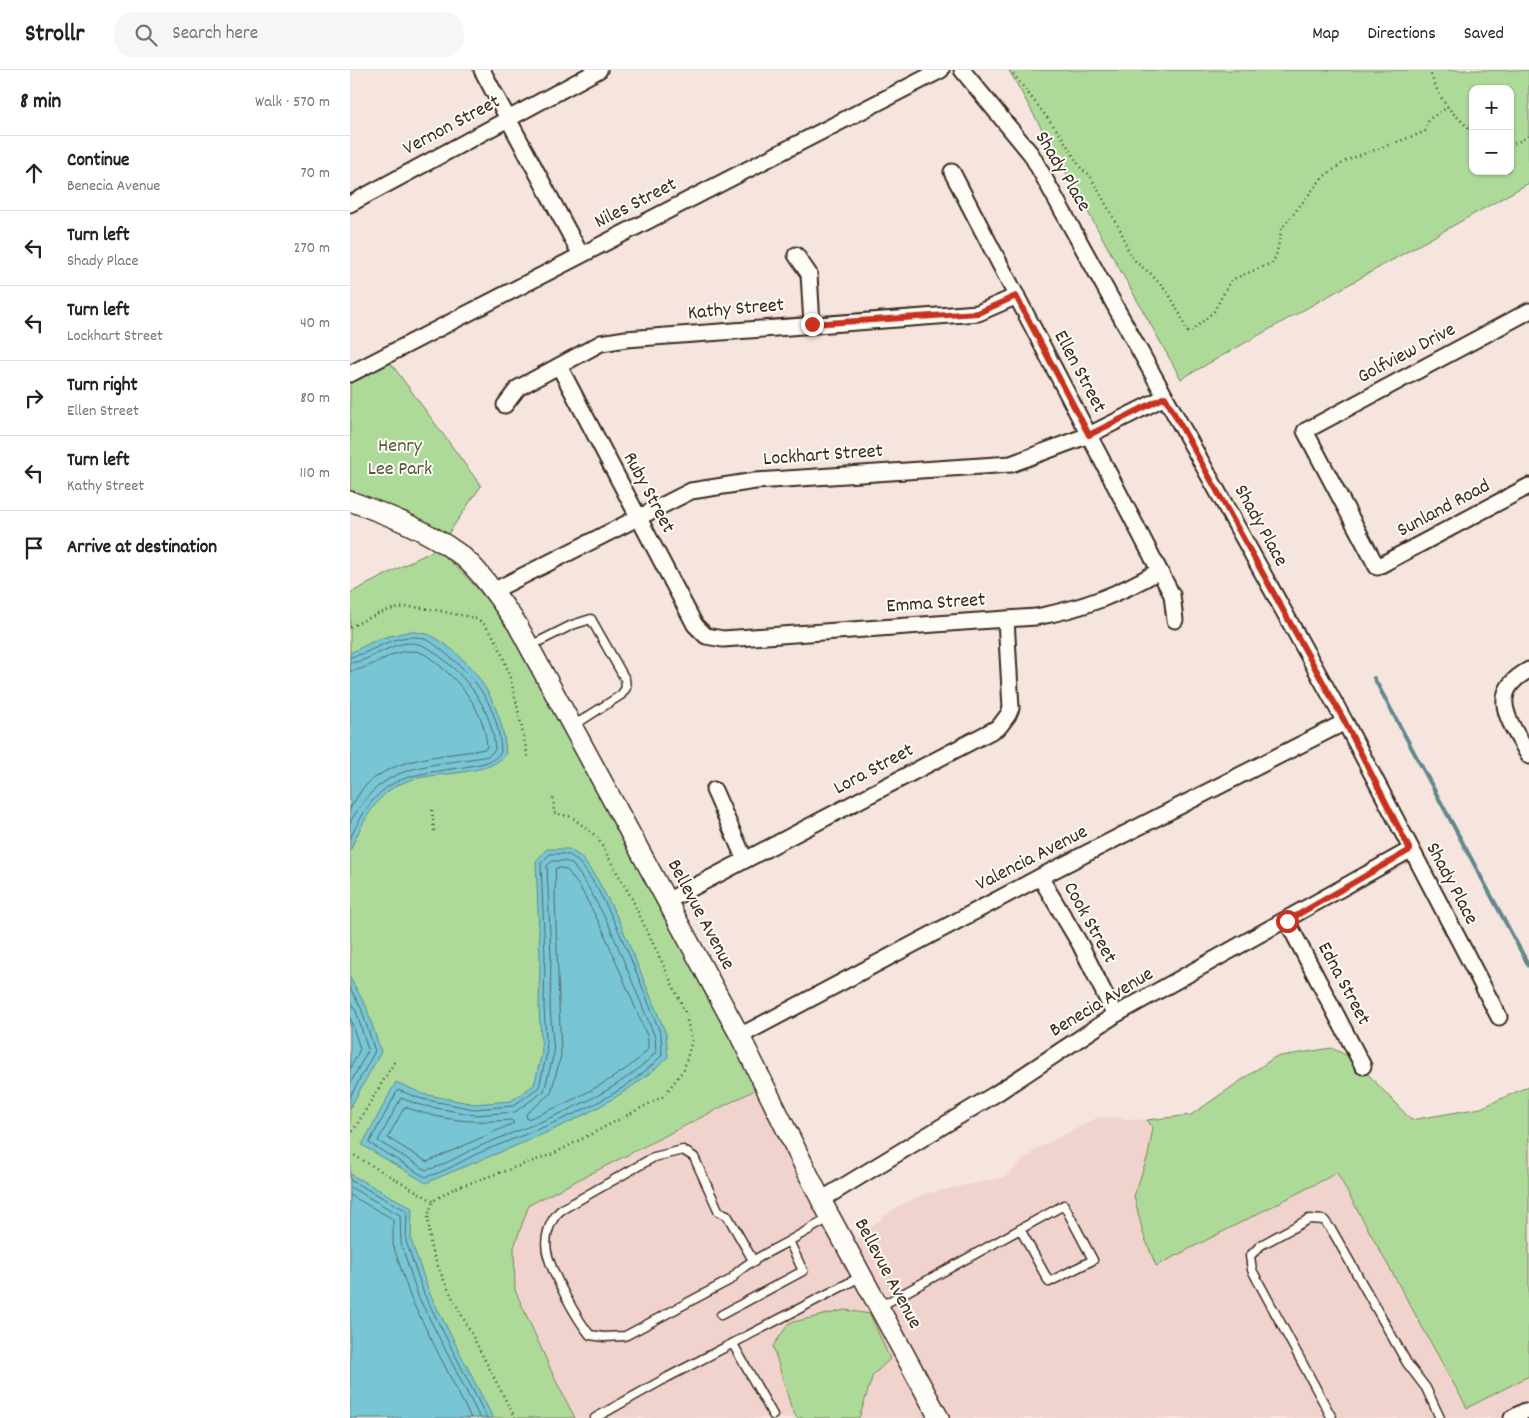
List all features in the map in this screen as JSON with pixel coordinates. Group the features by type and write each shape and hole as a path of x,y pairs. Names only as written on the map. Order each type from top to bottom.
{"street":[{"path":"482,70 581,255"},
{"name":"Vernon Street","path":"350,204 599,70"},
{"name":"Niles Street","path":"350,374 941,70"},
{"name":"Shady Place","path":"962,70 1032,154 1345,722 1410,850 1499,1017"},
{"name":"Ellen Street","path":"952,172 1172,595 1175,620"},
{"path":"796,255 809,274 812,324"},
{"name":"Kathy Street","path":"505,405 518,388 601,343 812,324 978,313 1016,296"},
{"name":"Golfview Drive","path":"1377,567 1305,431 1529,312"},
{"name":"Ruby Street","path":"559,366 695,624 706,636"},
{"name":"Lockhart Street","path":"494,591 691,491 733,483 1011,464 1089,435 1165,397"},
{"name":"Sunland Road","path":"1377,567 1529,486"},
{"name":"Bellevue Avenue","path":"350,501 410,524 459,554 494,591 517,624 740,1036 821,1200 939,1418"},
{"name":"Emma Street","path":"706,636 723,639 1036,617 1075,610 1123,591 1159,571"},
{"name":"Lora Street","path":"667,901 1003,723 1010,708 1006,619"},
{"path":"1529,670 1512,681 1505,691 1504,698 1507,714 1529,756"},
{"name":"Valencia Avenue","path":"740,1036 1040,877 1345,722"},
{"path":"714,790 745,860"},
{"name":"Benecia Avenue","path":"821,1200 997,1093 1115,1016 1287,921 1410,850"},
{"name":"Cook Street","path":"1040,877 1080,944 1115,1016"},
{"name":"Edna Street","path":"1287,921 1363,1066"}],"lane":[{"path":"529,647 572,625 591,618 625,679 626,688 622,695 572,726"},
{"path":"754,1262 727,1216 720,1212 694,1157 683,1150 654,1157 561,1210 554,1215 549,1226 547,1255 582,1324 590,1335 604,1337 625,1336 732,1279 735,1272 754,1262 830,1217"},
{"path":"879,1307 1020,1229 1064,1205 1093,1260 1049,1282 1020,1229"},
{"path":"1332,1418 1252,1270 1250,1256 1261,1245 1309,1218 1324,1220 1333,1232 1407,1363 1426,1388 1440,1418"},
{"path":"721,1315 804,1271 789,1241"},
{"path":"595,1418 862,1276"},
{"path":"733,1344 773,1415"}],"path":[{"path":"1010,70 1060,134 1082,170 1089,174 1121,231 1130,255 1169,294 1181,316 1186,331 1190,333 1214,311 1231,280 1272,263 1276,256 1282,228 1323,177 1347,160 1425,131 1428,119 1448,108"},
{"path":"1430,70 1431,76 1448,108 1469,130"},
{"path":"1514,144 1529,136"},
{"path":"350,627 379,613 403,606 428,608 478,620 492,633 504,657 528,758"},
{"path":"515,1418 446,1284 431,1250 428,1216 433,1201 461,1186 553,1154 664,1096 684,1069 692,1040 684,1009 631,896 597,837 572,817 554,812 553,796"},
{"path":"432,810 434,831"},
{"path":"350,1136 395,1061"},
{"path":"350,1153 433,1201"}],"shaded area":[{"path":"757,1089 931,1418 859,1418 873,1375 773,1346 791,1407 797,1418 575,1418 515,1290 514,1247 529,1205"},
{"path":"1099,1117 1147,1120 1153,1128 1148,1156 1143,1233 1156,1266 1337,1173 1467,1408 1529,1376 1529,1403 1497,1418 947,1418 830,1202 833,1200 856,1239 896,1207 924,1194 1004,1177 1038,1148"}],"green space":[{"path":"1009,70 1529,70 1529,183 1181,379"},
{"name":"Henry Lee Park","path":"390,362 481,486 446,537 423,522 350,491 350,383"},
{"path":"436,549 482,594 520,646 757,1089 529,1205 514,1247 515,1290 575,1418 350,1418 350,593"},
{"path":"1332,1048 1350,1057 1359,1074 1366,1072 1411,1120 1481,1108 1529,1086 1529,1376 1467,1408 1337,1173 1156,1266 1143,1233 1134,1196 1148,1156 1153,1128 1147,1120 1191,1115 1275,1057"},
{"path":"845,1310 870,1314 890,1359 873,1375 859,1418 797,1418 791,1407 773,1346 789,1323"}],"water":[{"path":"411,631 434,637 463,659 475,673 485,687 500,720 506,755 487,767 415,779 391,789 369,813 350,851 350,653 378,639"},
{"path":"547,849 569,849 581,857 597,879 619,920 666,1034 668,1057 615,1098 585,1114 553,1130 426,1183 362,1145 396,1082 423,1094 474,1104 511,1101 534,1085 542,1053 539,1009 540,957 536,861"},
{"path":"350,978 366,1006 381,1052 350,1108"},
{"path":"350,1174 412,1208 411,1240 429,1292 493,1418 350,1418"}],"waterway":[{"path":"1374,678 1529,966"}],"route":[{"path":"812,324 978,313 1016,296 1089,435 1165,397 1345,722 1410,850 1287,921"}]}
